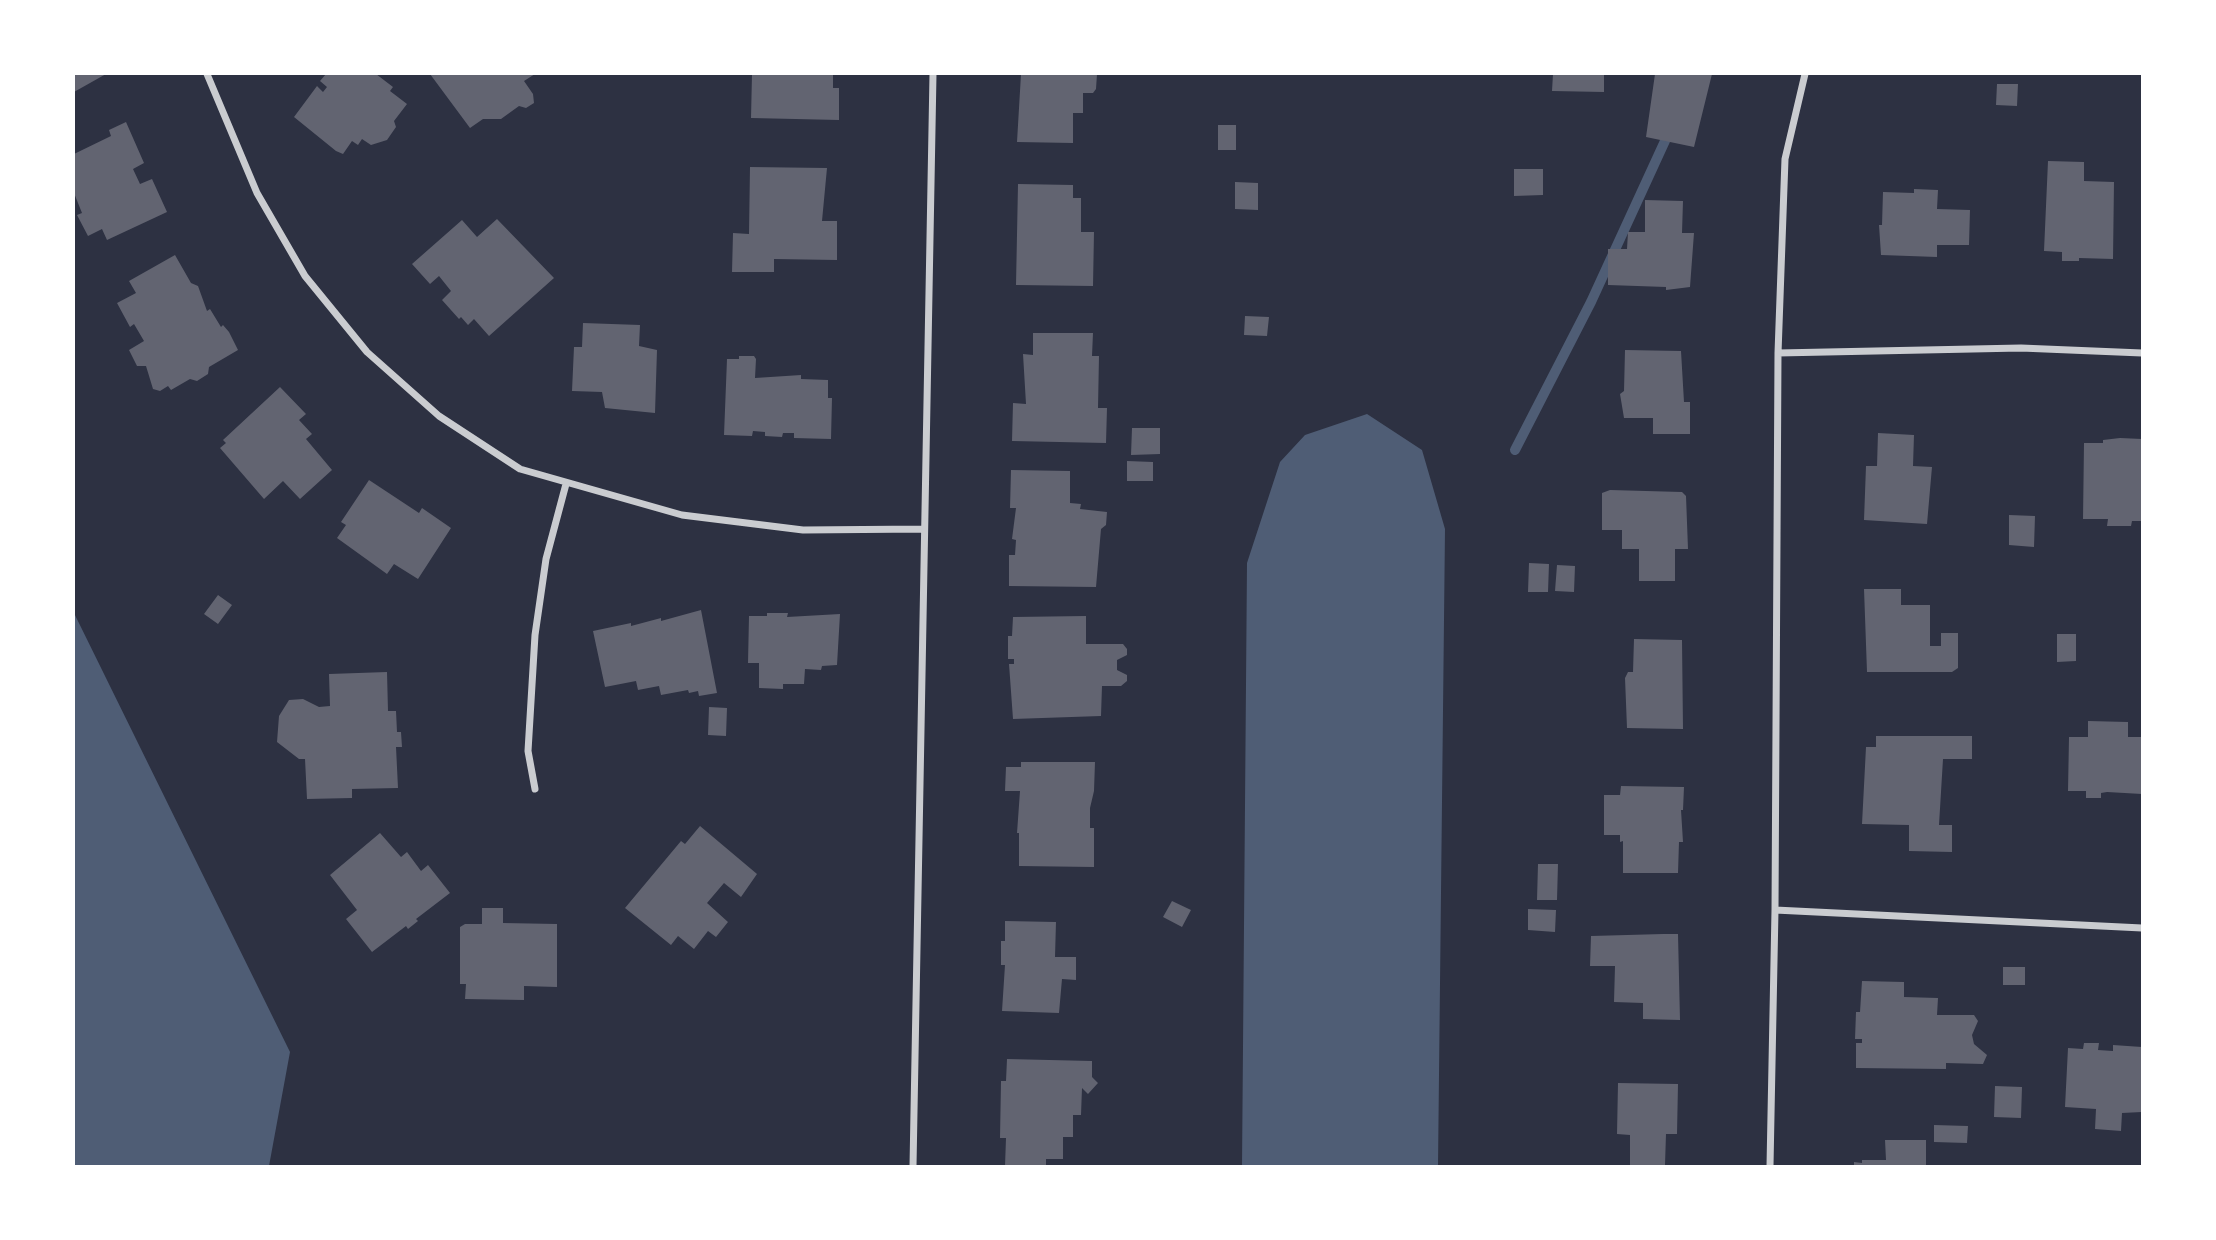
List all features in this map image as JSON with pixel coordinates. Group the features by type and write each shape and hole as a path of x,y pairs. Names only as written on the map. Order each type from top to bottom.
{"street":[{"path":"207,74 257,194 305,276 367,352 439,416 520,468 566,484 682,515 803,530 923,529"},
{"path":"913,1167 933,74"},
{"path":"1770,1167 1775,910 1778,353 1785,159 1805,74"},
{"path":"1778,353 2021,348 2143,353"},
{"path":"535,789 528,751 535,635 546,559 566,484"},
{"path":"1775,910 2143,928"}],"water":[{"path":"1367,414 1422,450 1445,529 1438,1166 1242,1166 1247,563 1280,462 1305,435"},
{"path":"74,613 290,1052 269,1166 74,1166"}],"building":[{"path":"74,74 106,74 74,92"},
{"path":"326,74 376,74 393,87 390,91 407,104 394,121 396,127 387,140 371,145 362,139 358,145 352,141 343,154 294,117 317,86 323,92 327,87 320,81"},
{"path":"430,74 535,74 524,81 533,94 534,103 526,108 519,106 501,119 483,119 470,128"},
{"path":"752,74 833,74 833,88 839,88 839,120 751,118"},
{"path":"1021,74 1097,74 1096,89 1093,93 1083,93 1083,113 1073,113 1073,143 1017,142"},
{"path":"1553,74 1604,74 1604,92 1552,91"},
{"path":"1655,74 1712,74 1694,147 1646,137"},
{"path":"1997,84 2018,84 2017,106 1996,105"},
{"path":"126,122 144,163 133,169 140,184 152,179 167,212 107,240 102,229 88,236 77,215 82,213 74,193 74,154 111,136 109,130"},
{"path":"1218,125 1236,125 1236,150 1218,150"},
{"path":"2048,161 2084,162 2084,181 2114,182 2113,259 2079,258 2079,261 2062,261 2062,252 2044,251"},
{"path":"750,167 827,168 822,221 837,221 837,260 774,259 774,272 732,272 733,233 749,234"},
{"path":"1514,169 1543,169 1543,195 1514,196"},
{"path":"1235,182 1258,183 1258,210 1235,209"},
{"path":"1018,184 1073,185 1073,198 1081,198 1081,232 1094,232 1093,286 1016,285"},
{"path":"1914,189 1938,190 1937,209 1970,210 1969,245 1937,245 1937,257 1881,255 1879,225 1882,225 1883,192 1914,193"},
{"path":"1645,200 1683,201 1682,233 1694,233 1690,287 1666,290 1666,287 1608,285 1608,249 1627,249 1628,232 1645,232"},
{"path":"497,219 554,278 489,336 474,319 468,325 461,317 459,319 442,300 451,291 439,276 430,284 412,264 462,220 477,237"},
{"path":"175,255 191,283 198,286 207,311 210,309 221,327 223,325 229,332 238,350 209,367 208,374 197,381 190,379 171,390 168,386 160,391 153,389 146,366 137,366 129,350 144,341 134,324 130,327 117,303 136,293 129,281"},
{"path":"1245,316 1269,317 1267,336 1244,335"},
{"path":"583,323 640,325 639,346 657,350 655,413 605,408 602,392 572,391 574,347 582,347"},
{"path":"1033,333 1093,333 1092,356 1099,356 1098,408 1107,408 1106,443 1012,441 1013,403 1026,404 1023,354 1033,355"},
{"path":"1625,350 1681,351 1684,402 1690,402 1690,434 1653,434 1653,418 1624,418 1620,394 1624,391"},
{"path":"739,356 754,356 755,378 801,375 801,379 828,380 828,398 832,398 831,439 794,438 794,433 783,433 782,437 765,436 765,432 753,431 752,436 724,435 727,359 739,359"},
{"path":"280,387 306,414 299,420 312,434 306,439 332,470 300,499 283,481 264,499 220,448 226,443 223,440"},
{"path":"1132,428 1160,428 1160,454 1131,455"},
{"path":"1878,433 1914,435 1913,466 1932,467 1927,524 1864,520 1866,466 1877,466"},
{"path":"2142,439 2142,521 2132,521 2131,526 2107,526 2108,519 2083,519 2084,443 2103,443 2103,440"},
{"path":"1127,461 1153,462 1153,481 1127,481"},
{"path":"1011,470 1070,471 1070,503 1081,504 1080,509 1107,512 1106,525 1101,529 1096,587 1009,586 1009,555 1015,555 1016,540 1012,539 1016,508 1010,508"},
{"path":"369,480 419,513 422,508 451,528 418,579 394,564 387,574 337,538 346,525 341,522"},
{"path":"1610,490 1682,492 1686,496 1688,549 1675,549 1675,581 1639,581 1639,549 1622,549 1622,530 1602,530 1602,493"},
{"path":"2009,515 2035,516 2034,547 2009,545"},
{"path":"1529,563 1549,564 1548,592 1528,592"},
{"path":"1557,565 1575,566 1574,592 1555,591"},
{"path":"1864,589 1901,589 1901,605 1930,605 1930,646 1941,646 1941,633 1958,633 1958,668 1952,672 1867,672"},
{"path":"218,595 232,605 218,624 204,614"},
{"path":"701,610 717,693 699,696 698,691 689,693 688,690 661,695 659,686 638,690 636,681 605,687 593,631 631,623 631,626 661,618 661,621"},
{"path":"767,613 788,613 787,617 840,614 837,665 822,666 821,670 805,669 804,684 783,684 783,689 759,688 759,663 748,663 749,616 767,616"},
{"path":"1086,616 1086,644 1123,644 1127,649 1127,655 1117,660 1117,670 1127,675 1127,681 1121,686 1102,686 1101,716 1013,719 1009,664 1014,664 1014,659 1008,659 1008,636 1012,636 1013,617"},
{"path":"2057,634 2076,634 2076,661 2057,662"},
{"path":"1634,639 1682,640 1683,729 1627,728 1625,678 1628,672 1633,672"},
{"path":"387,672 388,711 396,711 397,732 401,732 402,747 396,747 398,788 352,789 352,798 307,799 305,759 299,759 277,742 279,716 289,700 303,699 319,707 330,706 329,674"},
{"path":"709,707 727,708 726,736 708,735"},
{"path":"2088,721 2128,722 2128,737 2142,737 2142,794 2107,792 2101,793 2101,798 2086,798 2086,791 2068,791 2069,737 2088,737"},
{"path":"1876,736 1972,736 1972,759 1943,759 1939,825 1952,825 1952,852 1909,851 1909,825 1862,824 1866,747 1876,747"},
{"path":"1021,762 1095,762 1094,791 1090,808 1090,828 1094,828 1094,867 1019,866 1017,833 1020,791 1005,791 1006,767 1021,767"},
{"path":"1621,786 1684,787 1681,810 1683,842 1679,842 1678,873 1623,873 1623,841 1620,842 1620,835 1604,835 1604,795 1620,795"},
{"path":"700,826 757,874 741,897 724,883 707,903 728,922 716,937 708,931 694,949 678,936 671,945 625,908 681,841 685,844"},
{"path":"380,833 401,857 407,852 421,871 428,865 450,893 416,919 418,921 408,929 406,926 372,952 346,919 357,910 330,875"},
{"path":"1538,864 1558,864 1557,900 1537,900"},
{"path":"1172,901 1191,910 1182,927 1163,917"},
{"path":"482,908 503,908 503,923 557,924 557,987 524,986 524,1000 465,999 466,984 460,984 460,927 465,924 482,924"},
{"path":"1528,909 1556,910 1555,932 1528,930"},
{"path":"1005,921 1056,922 1055,957 1076,957 1076,980 1062,979 1059,1013 1002,1011 1005,965 1001,965 1001,941 1005,941"},
{"path":"1678,934 1680,1020 1643,1019 1643,1003 1614,1002 1615,966 1590,966 1591,936"},
{"path":"2003,967 2025,967 2025,985 2003,985"},
{"path":"1862,981 1904,982 1904,997 1938,998 1937,1015 1974,1015 1978,1021 1972,1035 1974,1044 1987,1055 1983,1064 1946,1063 1946,1069 1856,1068 1856,1043 1862,1043 1862,1039 1855,1039 1856,1012 1860,1012"},
{"path":"2084,1043 2099,1043 2098,1050 2113,1051 2113,1045 2142,1047 2142,1112 2122,1113 2121,1131 2095,1129 2096,1109 2065,1107 2068,1048 2083,1049"},
{"path":"1007,1059 1092,1061 1092,1077 1098,1083 1088,1094 1082,1088 1081,1115 1073,1115 1073,1137 1063,1137 1063,1159 1046,1159 1046,1166 1005,1166 1006,1138 1000,1138 1001,1081 1006,1081"},
{"path":"1618,1083 1678,1084 1677,1134 1666,1134 1665,1165 1630,1165 1630,1135 1617,1134"},
{"path":"1995,1086 2022,1087 2021,1118 1994,1117"},
{"path":"1934,1125 1968,1126 1967,1143 1934,1142"},
{"path":"1885,1140 1926,1140 1926,1166 1854,1166 1854,1162 1862,1163 1862,1160 1886,1160"}],"waterway":[{"path":"1515,450 1591,302 1670,130"}]}
